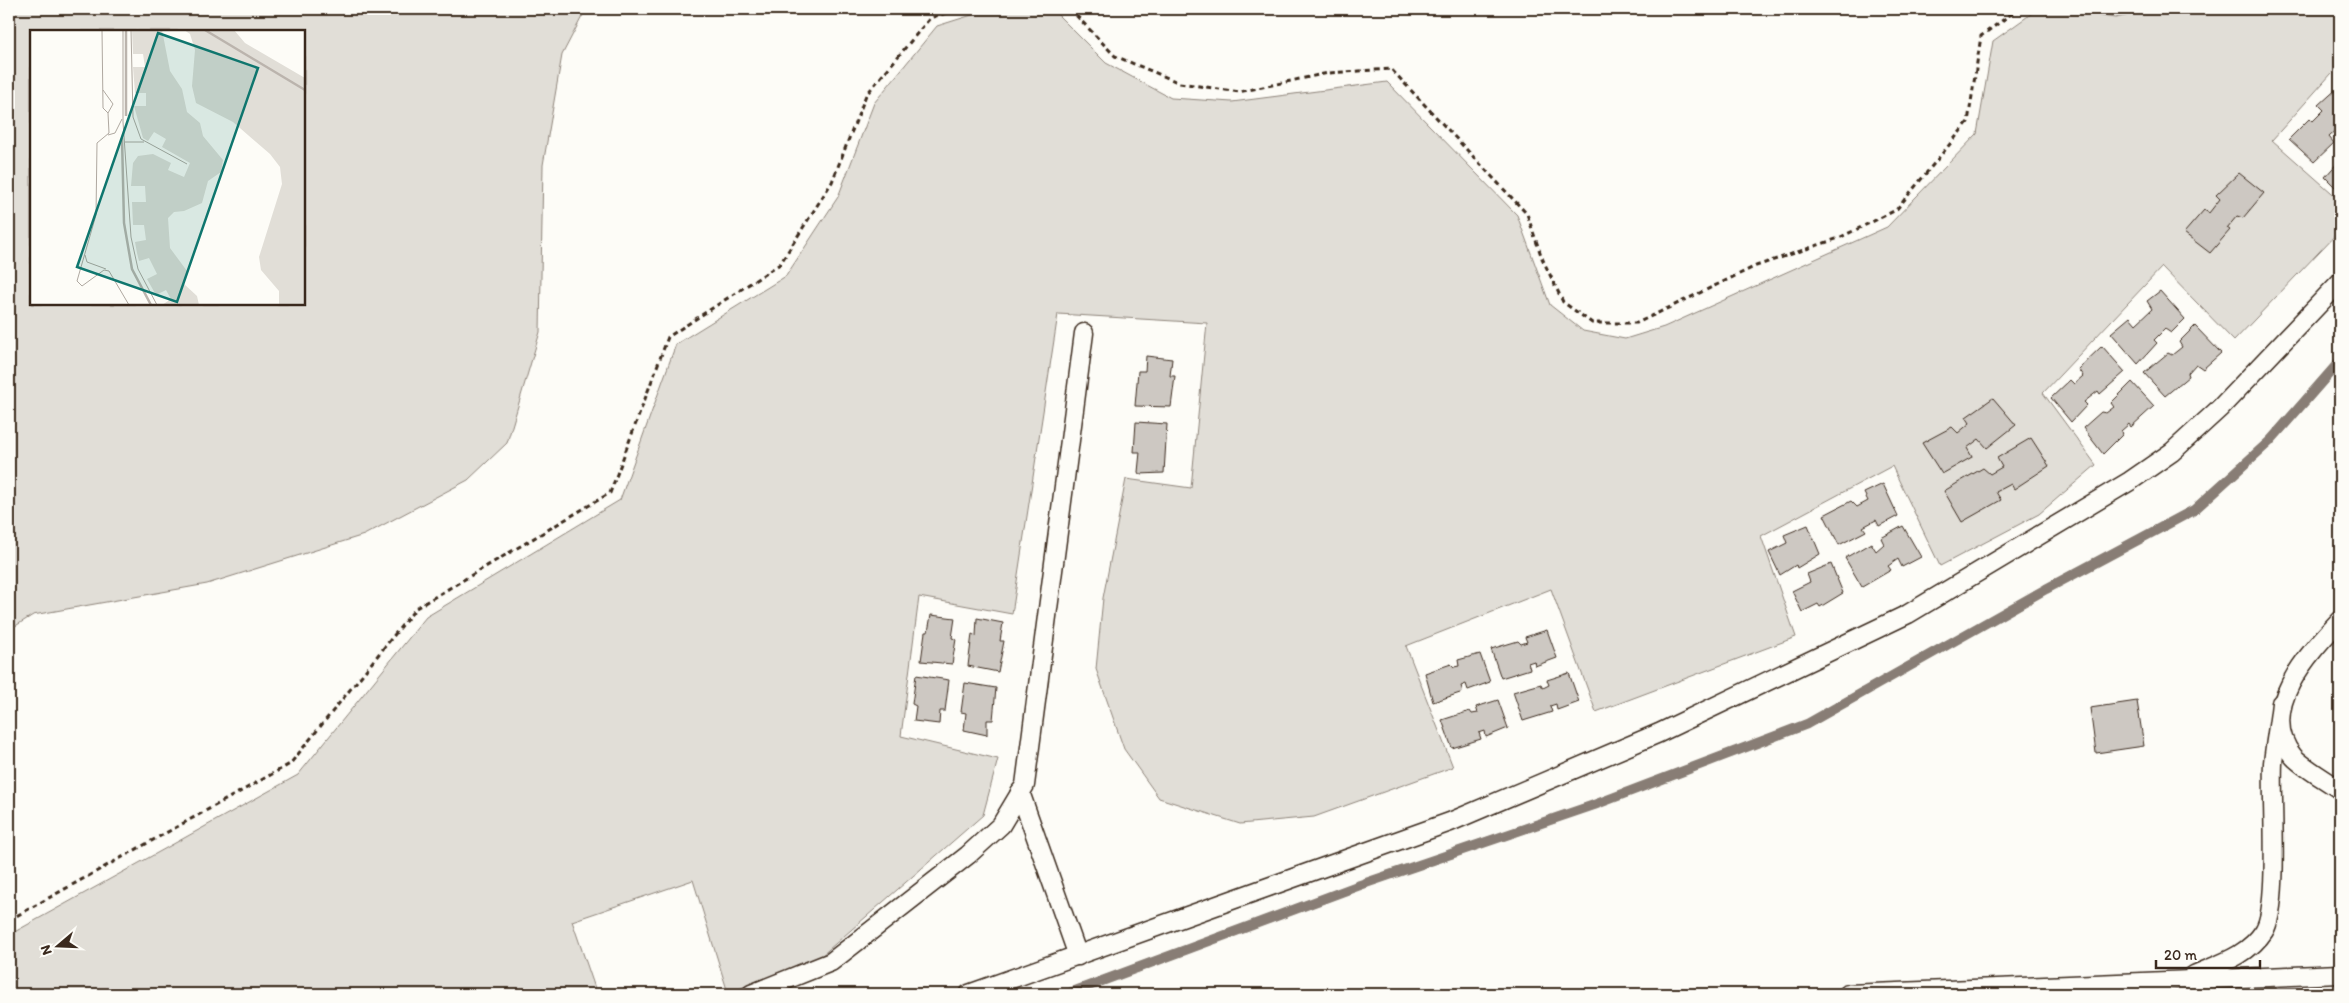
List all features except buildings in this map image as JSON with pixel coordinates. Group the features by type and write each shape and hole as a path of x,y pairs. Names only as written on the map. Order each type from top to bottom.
{"lane":[{"path":"969,994 1450,822 1659,733 1908,614 2130,482 2172,452 2220,408 2340,282"},
{"path":"751,994 831,962 968,855 1002,825 1025,785 1084,333"},
{"path":"2183,980 2252,947 2265,929 2272,900 2273,763 2281,702 2307,656 2340,620"},
{"path":"2281,702 2281,732 2293,756 2340,790"},
{"path":"1020,792 1078,956"},
{"path":"1848,994 2340,974"}],"path":[{"path":"9,920 290,764 416,608 610,493 668,337 780,264 832,182 866,95 930,18 959,9"},
{"path":"1070,9 1115,56 1180,83 1239,92 1328,73 1390,69 1527,214 1542,258 1563,302 1592,323 1637,323 1756,266 1840,238 1896,210 1968,122 1981,36 2018,9"}],"shaded area":[{"path":"9,9 586,9 562,55 543,165 540,332 507,443 468,480 364,535 207,584 33,615 9,630"},
{"path":"991,9 1052,9 1106,63 1171,98 1232,102 1387,82 1517,215 1550,305 1583,331 1625,339 1664,327 1887,227 1977,134 1993,41 2038,9 2053,9 2115,18 2159,9 2340,9 2340,64 2272,140 2340,200 2340,230 2234,341 2162,267 2043,393 2096,465 2039,514 1940,566 1892,466 1761,536 1796,637 1596,712 1551,589 1406,646 1453,767 1314,817 1240,824 1159,798 1124,749 1096,669 1103,598 1126,479 1191,488 1207,323 1058,314 1012,614 919,597 901,736 998,759 983,815 820,957 728,993 693,880 572,921 597,994 9,994 9,935 298,775 426,617 620,500 676,344 786,276 838,197 874,103 937,26"}],"waterway":[{"path":"1067,994 1360,885 1594,805 1807,724 2046,589 2194,510 2270,441 2340,361"}]}
